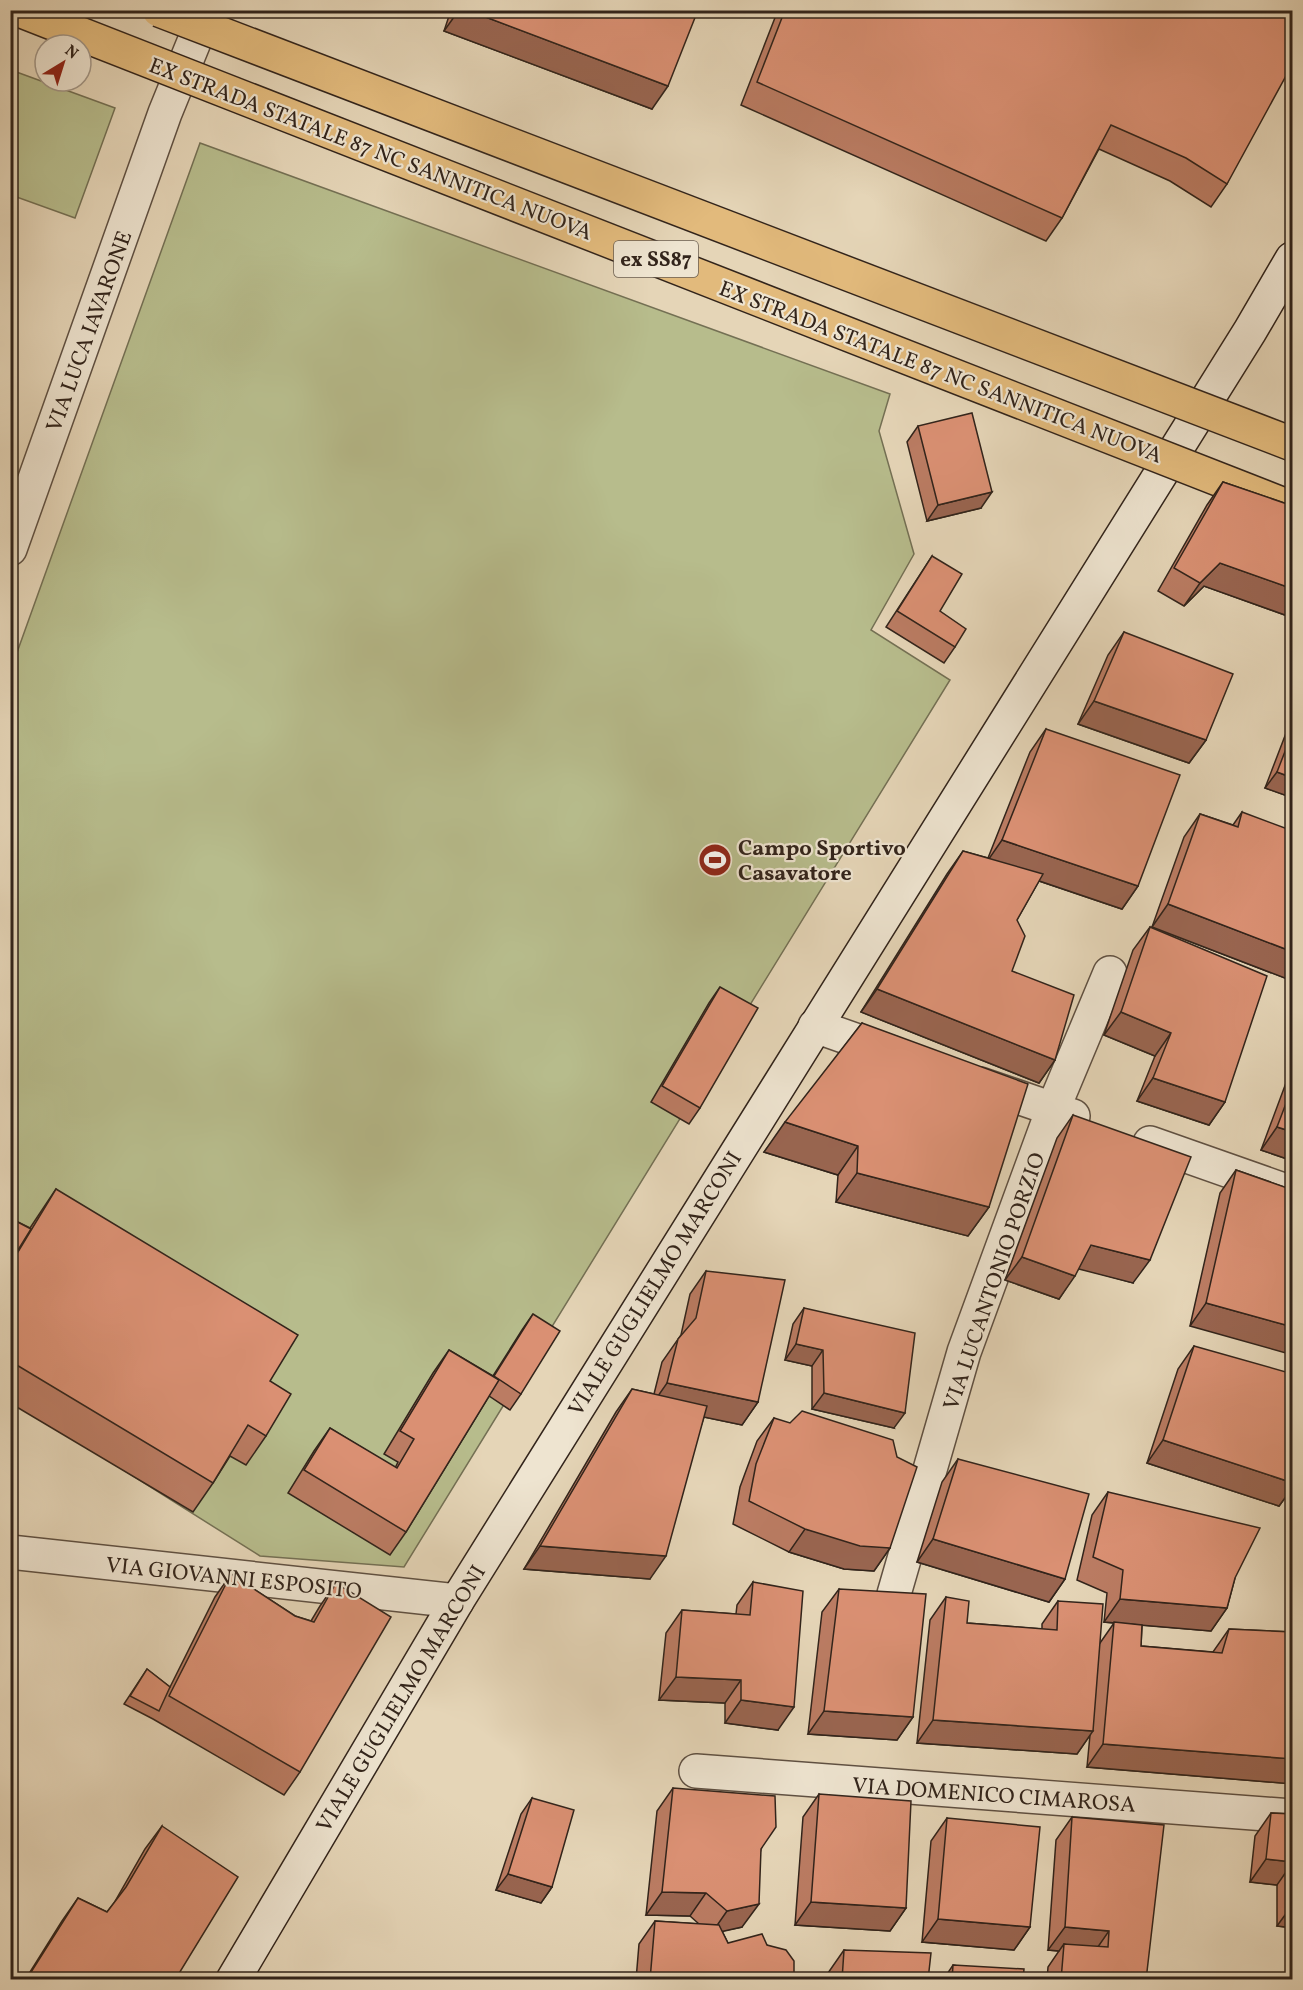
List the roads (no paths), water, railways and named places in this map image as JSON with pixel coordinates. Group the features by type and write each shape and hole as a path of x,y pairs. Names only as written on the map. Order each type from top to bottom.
{"highway":[{"name":"EX STRADA STATALE 87 NC SANNITICA NUOVA","path":"19,10 1293,508"},
{"name":"ex SS87","path":"159,10 1293,444"}],"street":[{"name":"VIA LUCA IAVARONE","path":"10,549 165,113 207,10"},
{"name":"VIALE GUGLIELMO MARCONI","path":"233,1980 456,1601 1293,259"},
{"name":"VIA LUCANTONIO PORZIO","path":"894,1594 964,1352 1053,1109 1110,973"},
{"path":"815,1026 923,1064"},
{"path":"955,1075 1293,1193"},
{"name":"VIA GIOVANNI ESPOSITO","path":"10,1552 456,1601"},
{"name":"VIA DOMENICO CIMAROSA","path":"696,1772 1293,1816"}],"place":[{"name":"Campo Sportivo Casavatore","path":"715,860"}]}
